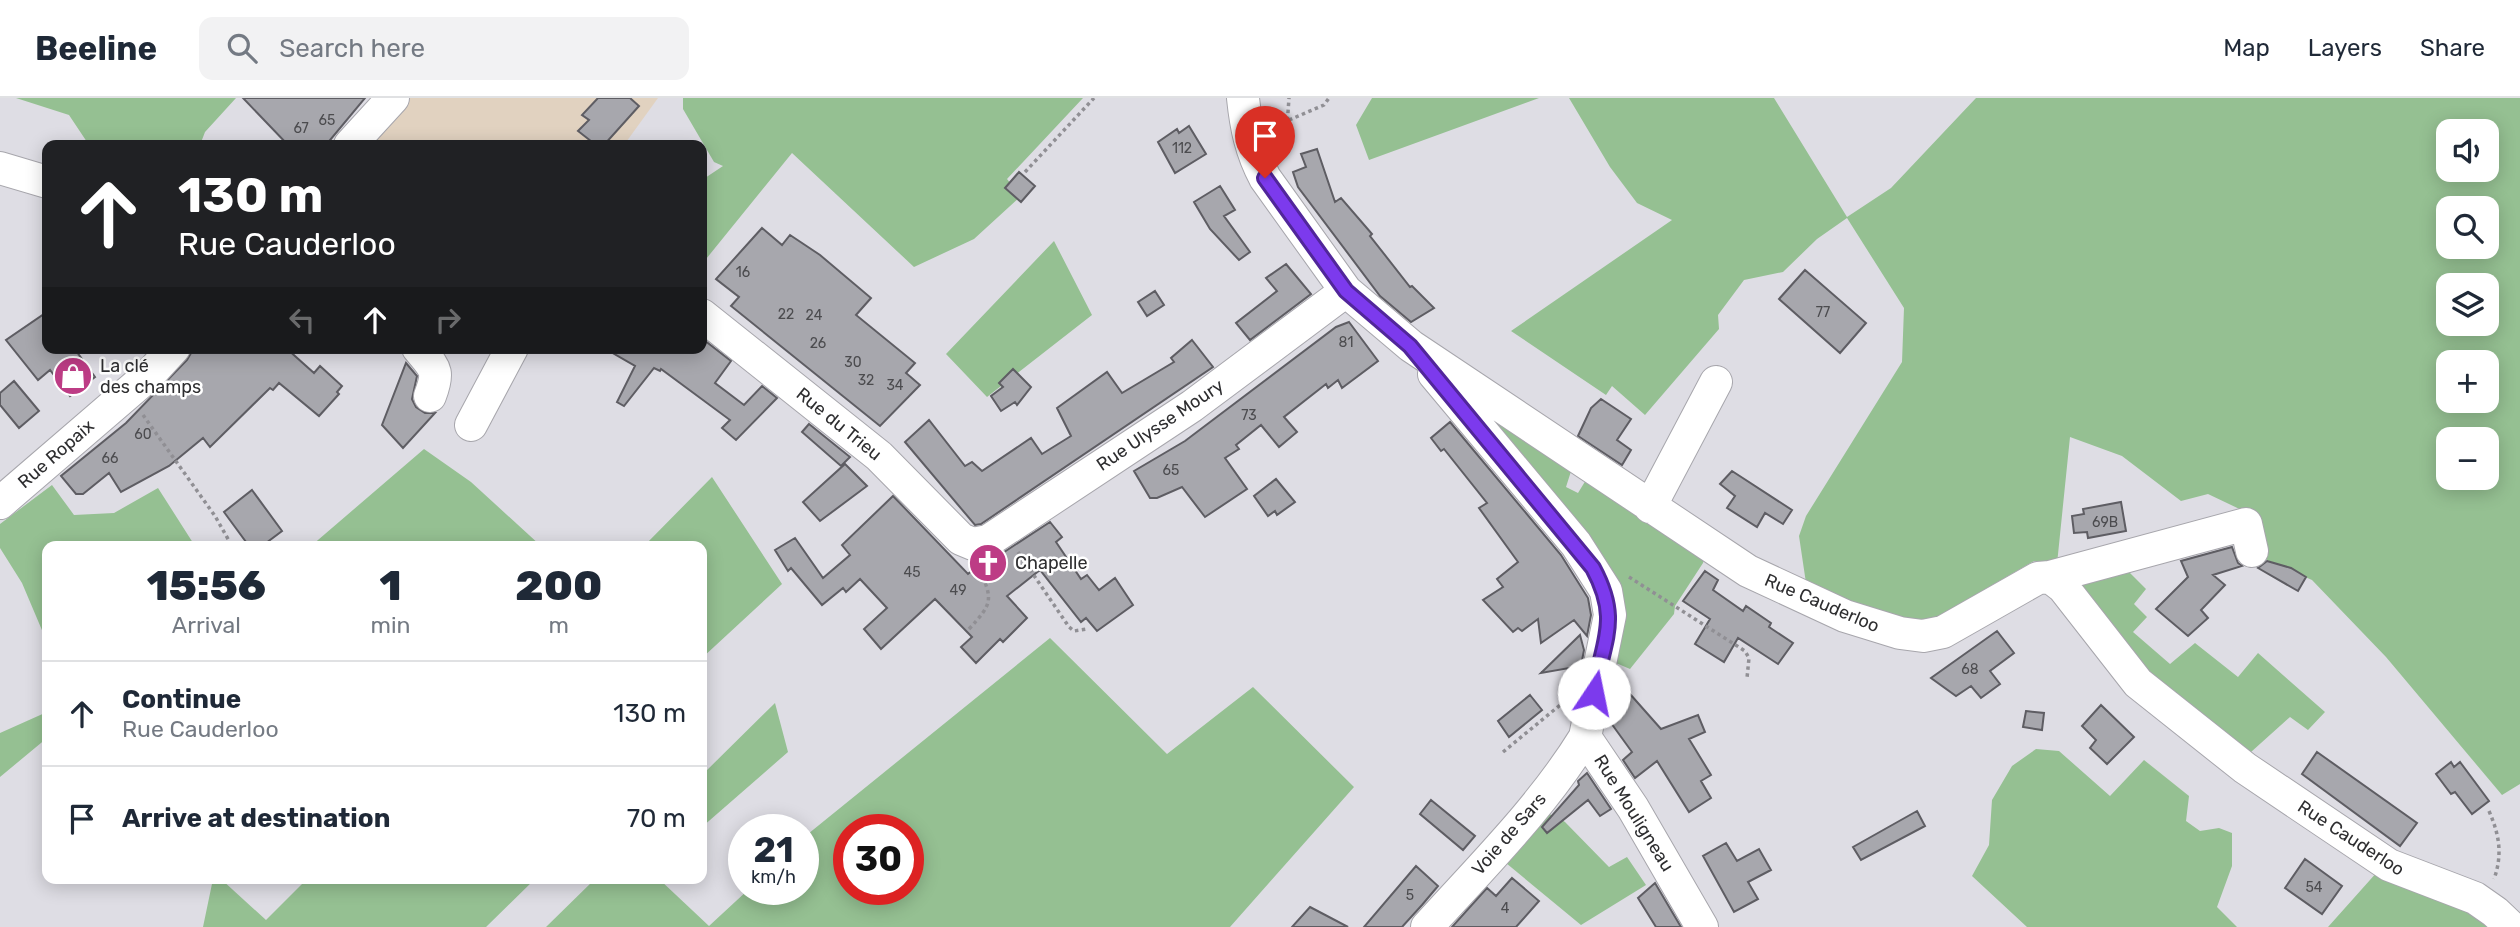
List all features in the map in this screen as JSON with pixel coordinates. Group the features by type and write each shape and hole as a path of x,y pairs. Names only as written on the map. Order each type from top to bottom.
{"street":[{"path":"355,140 393,98"},
{"name":"Rue Cauderloo","path":"1243,98 1254,159 1346,291 1410,346 1650,507 1748,571 1845,616 1900,634 1923,636 1943,632 2038,578 2050,577 2063,587 2138,682 2245,768 2389,865 2481,902 2511,927"},
{"path":"0,168 42,181"},
{"name":"Rue Ulysse Moury","path":"970,543 988,541 1192,406 1346,291"},
{"name":"Rue du Trieu","path":"707,319 880,456 970,543"},
{"name":"Rue Mouligneau","path":"1410,346 1576,544 1606,591 1610,615 1585,737 1633,808 1702,927"},
{"path":"114,404 144,354"},
{"name":"Rue Ropaix","path":"0,503 150,374 168,354"},
{"path":"423,354 436,370 437,377 430,396"},
{"path":"471,425 509,354"},
{"path":"1650,507 1716,382"},
{"path":"2050,577 2246,524 2252,551"},
{"name":"Voie de Sars","path":"1427,927 1524,820 1571,760 1585,737"},
{"path":"2511,927 2520,916"}],"path":[{"path":"1025,172 1094,98"},
{"path":"1289,98 1288,122 1294,116 1324,105 1329,98"},
{"path":"114,404 137,407 215,516 229,541"},
{"path":"1003,531 1069,627 1074,631 1087,629"},
{"path":"969,629 986,610 990,593 970,543"},
{"path":"1619,571 1745,652 1749,658 1747,678"},
{"path":"1503,751 1559,704 1594,693"},
{"path":"2481,902 2499,865 2497,831 2488,811"}],"shaded area":[{"path":"403,98 658,98 628,140 365,140"}],"green space":[{"path":"16,98 236,98 205,132 202,140 86,140 69,115"},
{"path":"683,98 1083,98 1007,179 1021,196 974,239 914,267 792,153 707,258 707,177 723,166 714,162 707,150 707,140 701,140 683,109"},
{"path":"1372,98 1539,98 1369,160 1356,125"},
{"path":"1569,98 1774,98 1847,217 1891,188 1976,98 2520,98 2520,784 2502,795 2386,657 2312,580 2265,559 2257,548 2250,514 2208,494 2181,501 2122,456 2070,437 2057,564 2034,561 1928,622 1872,611 1806,583 1799,536 1806,516 1902,362 1904,308 1847,218 1817,239 1783,272 1744,280 1718,315 1719,329 1645,415 1612,386 1606,395 1511,331 1672,220 1637,203 1610,167"},
{"path":"1054,241 1092,315 987,397 946,354"},
{"path":"1483,409 1573,465 1566,487 1578,493 1589,475 1705,555 1703,563 1675,606 1674,614 1630,669 1609,660 1614,577 1608,564 1479,417"},
{"path":"424,449 471,482 536,541 317,541"},
{"path":"712,477 782,584 707,653 707,541 649,541"},
{"path":"52,485 74,515 114,513 158,488 192,541 42,541 42,630 22,583 0,548 0,524"},
{"path":"2125,568 2146,589 2134,604 2147,617 2133,632 2170,664 2195,643 2238,677 2258,653 2325,712 2308,730 2290,717 2251,752 2137,665 2079,587 2080,582"},
{"path":"1050,638 1167,754 1253,687 1354,787 1230,927 546,927 590,884 664,884 709,926 732,905 819,905 819,825"},
{"path":"775,703 788,752 707,823 707,770"},
{"path":"42,714 42,742 0,777 0,733"},
{"path":"2036,749 2059,751 2110,796 2144,760 2189,796 2186,821 2200,831 2219,828 2232,833 2232,866 2217,907 2237,927 2027,927 1972,876 1989,845 1992,800 2012,766"},
{"path":"1549,813 1559,823 1562,820 1565,822 1609,867 1627,857 1646,885 1581,925 1506,863"},
{"path":"2378,871 2470,910 2495,927 2328,927"},
{"path":"212,884 226,884 266,920 302,884 530,884 486,927 203,927"}],"building":[{"path":"243,98 365,98 330,140 283,140"},
{"path":"598,98 630,98 639,106 608,140 590,140 578,131 589,120 582,115"},
{"path":"1189,126 1206,154 1175,173 1158,142 1177,129 1179,133"},
{"path":"1317,149 1335,202 1341,198 1372,234 1370,236 1410,287 1434,308 1411,322 1380,296 1298,187 1293,172 1306,167 1301,154"},
{"path":"1019,172 1035,186 1021,202 1005,188"},
{"path":"1220,186 1235,210 1224,216 1250,252 1239,260 1210,229 1194,202"},
{"path":"762,228 782,245 790,235 820,255 871,298 856,315 915,363 906,373 920,385 880,426 731,306 739,297 716,279"},
{"path":"1286,264 1311,294 1250,340 1236,323 1277,291 1266,278"},
{"path":"1805,270 1866,323 1840,353 1779,299"},
{"path":"1155,291 1164,305 1147,316 1138,302"},
{"path":"42,315 42,354 78,354 95,377 70,396 50,370 38,380 6,340"},
{"path":"1349,322 1378,361 1342,388 1338,380 1328,388 1326,384 1284,417 1297,432 1279,447 1261,425 1236,445 1239,449 1225,458 1247,489 1205,517 1182,487 1157,498 1150,498 1134,471 1185,441 1336,327"},
{"path":"1192,340 1213,367 981,524 975,525 905,442 929,420 965,466 972,462 982,471 1031,438 1042,454 1071,436 1057,408 1107,372 1122,393 1174,362 1171,358"},
{"path":"707,342 731,361 715,383 744,405 762,386 777,398 736,440 722,428 730,420 661,369 660,371 654,368 624,406 617,402 635,366 614,354 707,354"},
{"path":"190,354 293,354 314,373 320,366 342,386 337,392 339,394 319,416 279,383 273,390 270,388 210,447 203,438 169,466 121,492 109,473 83,494 76,494 61,476 126,423"},
{"path":"406,363 417,376 412,399 416,407 425,413 435,413 403,448 382,425"},
{"path":"1013,369 1031,387 1017,405 1015,402 1001,411 991,396 1003,387 999,383"},
{"path":"14,381 39,411 19,428 0,405 0,393"},
{"path":"1601,399 1631,419 1617,440 1631,450 1622,465 1578,436 1591,408"},
{"path":"1450,422 1561,555 1588,598 1591,615 1587,636 1574,620 1541,643 1538,619 1522,631 1518,628 1513,632 1483,600 1503,587 1497,579 1518,562 1479,508 1487,503 1444,449 1441,451 1431,438"},
{"path":"809,424 850,457 841,466 802,432"},
{"path":"845,464 867,486 820,521 803,502"},
{"path":"1732,471 1792,510 1783,524 1765,513 1757,527 1727,508 1735,496 1720,484"},
{"path":"1276,479 1295,502 1277,515 1275,511 1268,516 1254,496"},
{"path":"252,490 282,531 269,541 245,541 224,512"},
{"path":"893,496 968,574 985,560 998,556 1050,522 1062,537 1056,542 1081,579 1087,575 1099,590 1115,578 1133,605 1097,631 1086,618 1081,622 1040,570 1007,596 1027,618 1003,642 1000,639 976,663 961,647 972,637 935,599 881,649 864,629 887,608 860,579 846,592 843,588 822,605 791,568 788,571 775,550 795,538 823,578 850,555 842,545"},
{"path":"2121,502 2126,531 2088,538 2087,532 2074,533 2072,516 2084,514 2083,509"},
{"path":"2232,547 2238,563 2242,566 2213,575 2225,585 2201,610 2208,618 2188,636 2156,609 2188,577 2181,561"},
{"path":"2267,561 2291,568 2306,577 2298,591 2258,568"},
{"path":"1705,571 1718,580 1713,590 1743,611 1746,606 1771,623 1769,627 1793,643 1778,664 1738,638 1724,662 1695,644 1710,619 1683,601"},
{"path":"1997,631 2014,653 1990,671 2000,684 1981,698 1971,686 1956,696 1931,678"},
{"path":"1580,635 1584,650 1581,666 1541,673"},
{"path":"1622,685 1661,729 1698,715 1705,732 1689,739 1711,775 1701,781 1711,798 1689,812 1657,761 1635,778 1623,760 1632,752 1611,723 1606,726 1613,693"},
{"path":"1530,695 1542,710 1509,737 1498,721"},
{"path":"2101,705 2134,737 2107,764 2090,748 2096,740 2082,726"},
{"path":"2026,711 2044,713 2042,730 2023,727"},
{"path":"2317,752 2417,823 2400,846 2302,774"},
{"path":"2451,762 2454,767 2460,762 2489,801 2472,814 2455,792 2451,794 2436,774"},
{"path":"1587,773 1611,809 1600,816 1588,800 1547,833 1542,827"},
{"path":"1431,800 1475,836 1463,850 1420,814"},
{"path":"1917,811 1925,826 1861,860 1853,847"},
{"path":"1726,843 1737,861 1759,849 1771,870 1748,882 1758,899 1734,912 1703,856"},
{"path":"2305,859 2342,886 2322,914 2285,888"},
{"path":"1416,866 1438,886 1422,905 1402,927 1364,927"},
{"path":"1512,878 1539,901 1516,927 1452,927 1487,888 1496,896"},
{"path":"1655,883 1681,927 1656,927 1638,898"},
{"path":"1310,907 1348,927 1292,927"}],"place":[{"name":"La clé des champs","path":"73,376"},
{"name":"Chapelle","path":"988,563"}],"route":[{"path":"1265,178 1346,291 1410,346 1576,544 1593,568 1606,591 1610,615 1594,693"}]}
